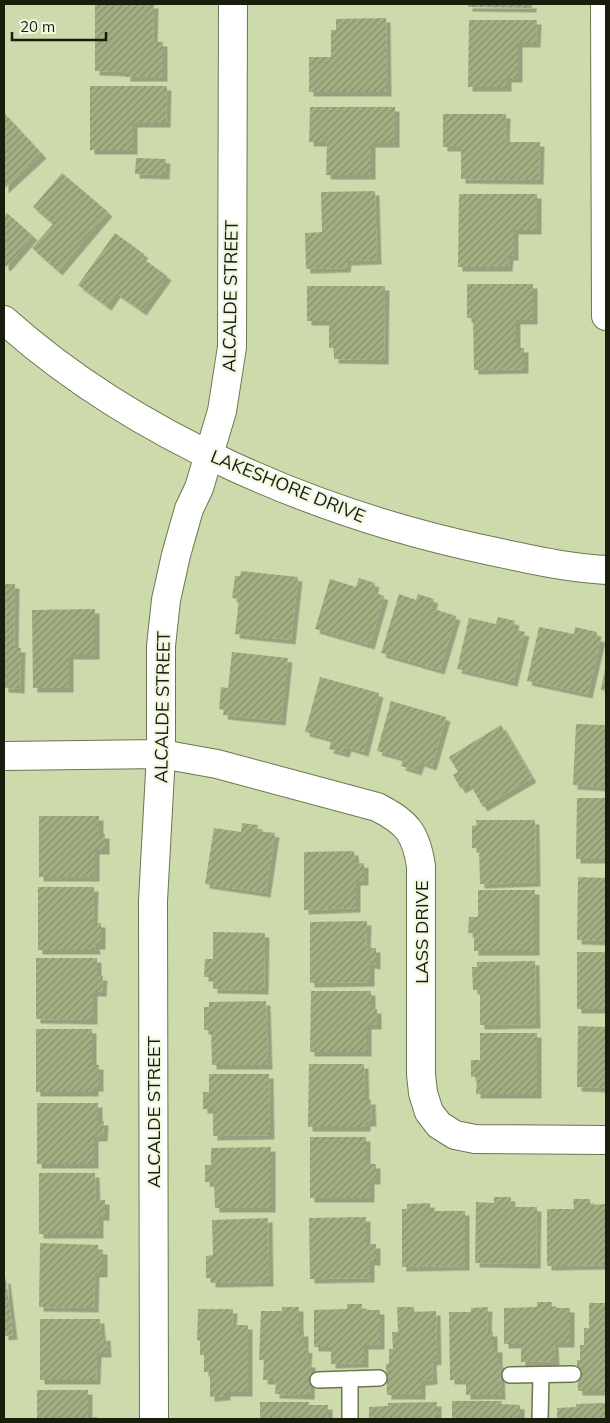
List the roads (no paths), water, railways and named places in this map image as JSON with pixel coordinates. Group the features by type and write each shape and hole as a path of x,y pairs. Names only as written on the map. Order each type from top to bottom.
{"street":[{"name":"ALCALDE STREET","path":"154,1419 152,901 161,754 161,646 166,600 184,528 210,455 225,398 232,347 233,4"},
{"path":"605,4 606,316"},
{"name":"LAKESHORE DRIVE","path":"4,320 100,392 210,455 340,510 398,529 533,560 606,570"},
{"name":"LASS DRIVE","path":"4,756 161,754 217,764 377,807 393,815 408,827 418,844 421,866 421,1074 429,1112 439,1125 447,1130 456,1135 475,1139 606,1140"}],"lane":[{"path":"540,1374 540,1419"},
{"path":"510,1375 572,1374"},
{"path":"318,1380 379,1378"},
{"path":"350,1379 350,1419"}]}
